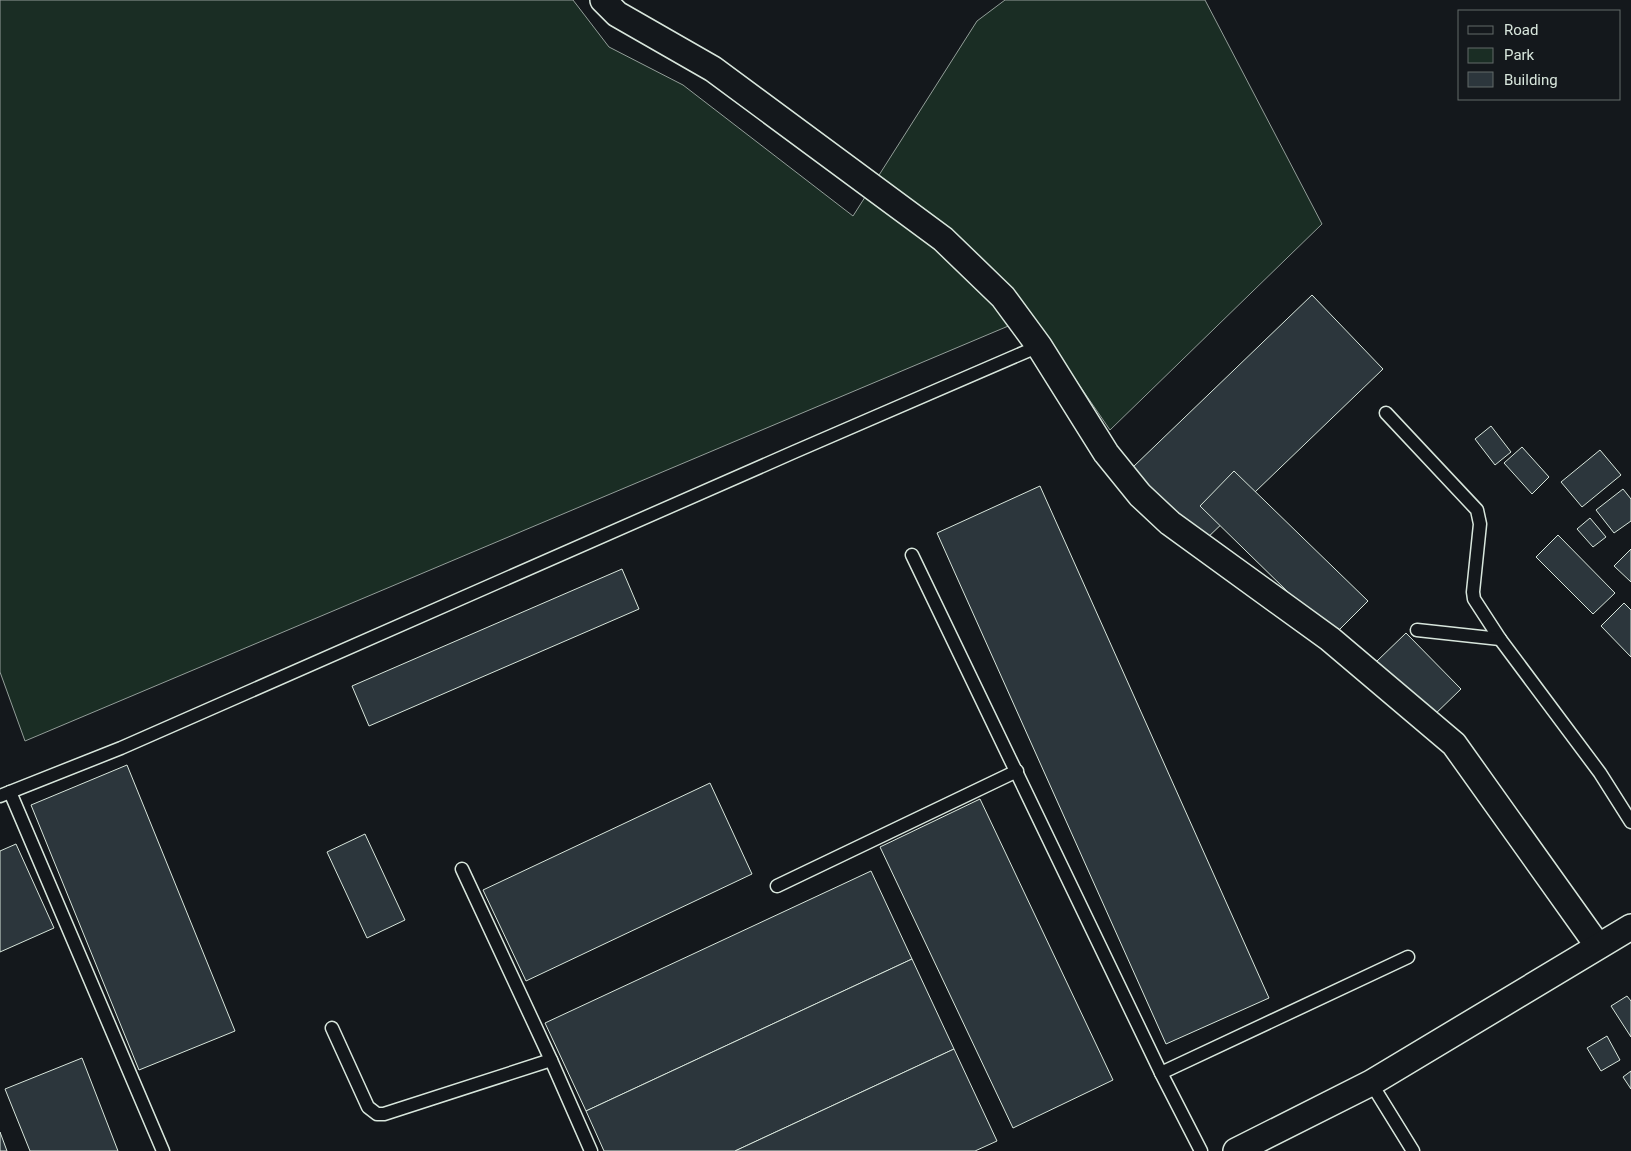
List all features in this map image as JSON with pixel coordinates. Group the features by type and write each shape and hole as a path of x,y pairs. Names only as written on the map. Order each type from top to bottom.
{"street":[{"path":"603,0 617,14 713,69 943,239 1004,297 1039,346 1106,453 1140,495 1170,523 1330,640 1454,744 1598,946"},
{"path":"1236,1151 1371,1083 1631,927"}],"lane":[{"path":"163,1151 5,794 121,748 1039,346"},
{"path":"1386,413 1477,510 1480,524 1473,592 1479,608 1600,773 1631,822"},
{"path":"912,555 1161,1073 1201,1151"},
{"path":"1417,630 1500,639"},
{"path":"777,886 1016,771"},
{"path":"462,869 591,1151"},
{"path":"1161,1073 1408,958"},
{"path":"332,1028 368,1107 377,1114 384,1114 551,1060"},
{"path":"1371,1083 1413,1151"}],"green space":[{"path":"0,0 573,0 609,47 683,85 853,216 977,21 1005,0 1205,0 1322,224 1110,430 1032,316 25,741 0,672"}],"building":[{"path":"1312,295 1383,369 1203,542 1132,468"},
{"path":"1491,426 1511,452 1495,465 1475,439"},
{"path":"1522,447 1549,477 1532,494 1504,463"},
{"path":"1600,450 1621,475 1582,507 1561,482"},
{"path":"1234,471 1368,601 1333,636 1200,506"},
{"path":"1040,486 1269,998 1166,1044 937,533"},
{"path":"1623,489 1631,499 1631,521 1614,533 1596,510"},
{"path":"1590,518 1606,537 1593,547 1577,529"},
{"path":"1558,535 1615,593 1593,614 1536,557"},
{"path":"1631,549 1631,582 1614,566"},
{"path":"622,569 639,609 369,726 352,686"},
{"path":"1624,603 1631,610 1631,657 1601,626"},
{"path":"1406,633 1461,689 1430,719 1376,662"},
{"path":"127,765 235,1031 139,1070 31,805"},
{"path":"710,783 752,874 526,981 483,890"},
{"path":"980,799 1113,1080 1013,1128 880,847"},
{"path":"365,834 405,920 367,938 327,852"},
{"path":"16,844 54,928 0,952 0,851"},
{"path":"871,871 912,959 586,1111 545,1023"},
{"path":"912,959 954,1049 735,1151 604,1151 586,1111"},
{"path":"1627,996 1631,1001 1631,1037 1611,1006"},
{"path":"1607,1036 1620,1060 1601,1071 1587,1048"},
{"path":"954,1049 997,1141 975,1151 735,1151"},
{"path":"82,1058 118,1151 30,1151 5,1089"},
{"path":"1631,1071 1631,1089 1623,1077"},
{"path":"0,1132 7,1151 0,1151"}]}
